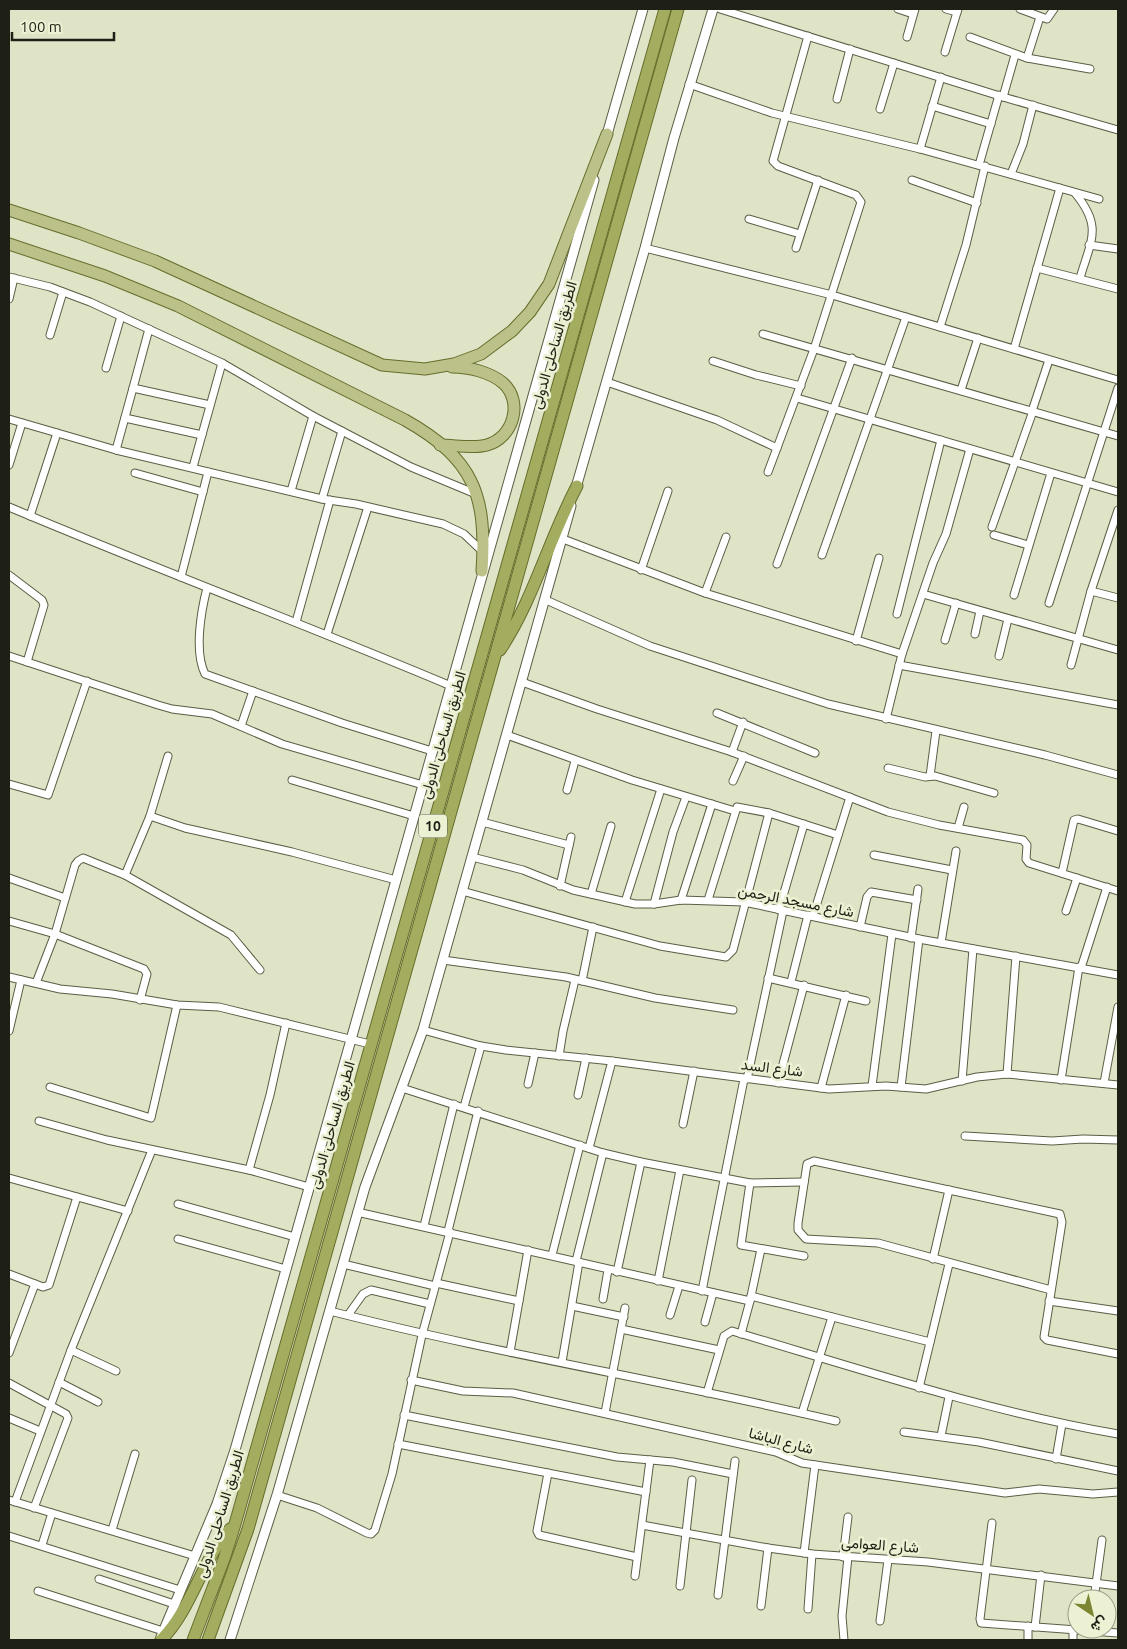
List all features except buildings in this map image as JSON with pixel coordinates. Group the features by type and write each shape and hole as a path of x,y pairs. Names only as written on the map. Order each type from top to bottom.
{"highway":[{"name":"الطريق الساحلى الدولى","path":"193,1640 224,1559 665,9"},
{"name":"الطريق الساحلى الدولى","path":"208,1640 248,1529 678,9"},
{"path":"493,659 519,618 556,527 577,486"},
{"path":"161,1637 176,1620 219,1544 234,1524"}],"main road":[{"path":"441,367 468,360 492,347 512,331 537,303 549,284 607,134"},
{"path":"9,210 155,261 382,365 411,369 441,367 472,369 502,382 511,395 514,412 506,432 493,443 476,446 440,445"},
{"path":"9,244 105,276 178,306 405,420 440,445 462,466 479,495 484,552 482,571"}],"street":[{"path":"38,1592 161,1637 227,1477 482,571 643,9"},
{"path":"230,1640 277,1495 357,1212 376,1155 423,1030 546,600 690,84 713,9"},
{"path":"720,9 1001,96 1118,130"},
{"path":"898,9 914,11 907,37"},
{"path":"945,52 957,10 946,9"},
{"path":"1020,9 1040,17 1050,18 1054,9"},
{"path":"1027,58 1040,17"},
{"path":"768,472 814,349 860,200 856,195 774,163 773,159 808,36"},
{"path":"970,37 1027,58 1090,69"},
{"path":"836,99 850,49"},
{"path":"940,328 977,203 982,166 991,124 1015,54"},
{"path":"880,109 894,63"},
{"path":"920,148 941,77"},
{"path":"690,84 785,117 920,148 1099,200"},
{"path":"1011,174 1023,144 1033,105"},
{"path":"932,106 991,124"},
{"path":"796,248 818,180"},
{"path":"912,180 977,203"},
{"path":"1014,349 1060,188"},
{"path":"1075,192 1088,210 1094,230 1080,278"},
{"path":"749,219 800,234"},
{"path":"1090,245 1118,248"},
{"path":"645,248 832,295 1118,380"},
{"path":"1037,268 1118,288"},
{"path":"9,299 11,278 63,292 122,316 222,363 313,416 411,467 479,495"},
{"path":"50,334 63,292"},
{"path":"106,368 122,316"},
{"path":"822,555 906,317"},
{"path":"116,450 149,329"},
{"path":"763,334 852,358 1118,436"},
{"path":"961,390 978,338"},
{"path":"778,564 852,358"},
{"path":"992,527 1016,462 1049,360"},
{"path":"713,361 756,376 801,386"},
{"path":"193,467 222,363"},
{"path":"607,382 717,420 777,448"},
{"path":"133,388 210,405"},
{"path":"1049,603 1118,388"},
{"path":"797,398 1118,492"},
{"path":"291,491 313,416"},
{"path":"125,418 202,435"},
{"path":"9,419 116,450 322,499 368,507 448,526 464,534 484,552"},
{"path":"9,465 22,423"},
{"path":"322,499 342,431"},
{"path":"30,516 57,433"},
{"path":"897,614 941,440"},
{"path":"886,719 902,654 946,534 970,449"},
{"path":"181,577 208,472"},
{"path":"135,473 203,492"},
{"path":"1014,595 1028,545 1052,473"},
{"path":"641,570 668,491"},
{"path":"296,622 330,500"},
{"path":"9,507 207,588 327,634 451,686"},
{"path":"327,634 368,507"},
{"path":"1071,665 1118,510"},
{"path":"994,535 1028,545"},
{"path":"705,593 726,537"},
{"path":"563,538 641,570 705,593 902,654"},
{"path":"856,641 879,558"},
{"path":"10,578 42,600 44,605 27,662"},
{"path":"207,588 199,626 204,671 208,676 333,720 432,751"},
{"path":"1092,591 1118,598"},
{"path":"923,594 1118,650"},
{"path":"546,600 650,646 828,704 1118,774"},
{"path":"945,640 956,603"},
{"path":"975,634 980,611"},
{"path":"999,656 1008,619"},
{"path":"9,656 172,709 212,714 282,744 422,785"},
{"path":"900,665 1118,705"},
{"path":"9,784 48,795 87,681"},
{"path":"522,682 597,709 744,756 904,817 1023,840 1027,845 1026,859 1029,863 1118,891"},
{"path":"240,726 254,691"},
{"path":"717,713 815,753"},
{"path":"732,752 742,722"},
{"path":"930,776 936,731"},
{"path":"507,735 575,761 735,811"},
{"path":"125,875 150,816 168,756"},
{"path":"732,781 744,756"},
{"path":"567,790 575,761"},
{"path":"888,768 926,777 930,776 994,793"},
{"path":"292,780 414,816"},
{"path":"625,902 660,789"},
{"path":"654,904 665,859 686,797"},
{"path":"791,982 850,797"},
{"path":"681,900 712,804"},
{"path":"708,900 735,811 740,806 838,835"},
{"path":"958,828 964,807"},
{"path":"462,891 660,946 726,957 733,950 744,902 769,814"},
{"path":"150,816 185,828 292,852 396,880"},
{"path":"1062,873 1074,820 1078,819 1118,831"},
{"path":"482,822 569,845"},
{"path":"702,1291 781,910 804,824"},
{"path":"592,894 612,826"},
{"path":"560,886 571,837"},
{"path":"941,944 956,851"},
{"path":"874,855 952,870"},
{"name":"شارع مسجد الرحمن","path":"472,857 524,870 560,886 625,902 654,904 681,900 744,902 915,939 1118,975"},
{"path":"36,983 55,934 75,865 81,859 125,875 231,935 260,970"},
{"path":"9,878 65,898"},
{"path":"1066,912 1077,878"},
{"path":"1061,1080 1080,968 1107,887"},
{"path":"901,1087 918,889"},
{"path":"860,927 867,897 870,892 917,900"},
{"path":"9,922 55,934 146,970 147,974 140,1000"},
{"path":"559,1056 563,1031 579,981 593,927"},
{"path":"872,1086 892,934"},
{"path":"962,1081 973,949"},
{"path":"1007,1074 1016,956"},
{"path":"442,960 579,981 665,1000 733,1010"},
{"path":"9,976 36,983 140,1000 177,1005 219,1007 370,1044"},
{"path":"768,978 866,1001"},
{"path":"9,1029 21,980"},
{"path":"778,1083 804,985"},
{"path":"821,1088 846,995"},
{"path":"50,1087 152,1117 177,1005"},
{"path":"1104,1083 1115,1037 1118,1007"},
{"path":"250,1170 270,1095 286,1023"},
{"name":"شارع السد","path":"423,1030 481,1046 844,1090 872,1086 926,1089 1007,1074 1118,1085"},
{"path":"464,1107 481,1046"},
{"path":"528,1084 535,1053"},
{"path":"578,1095 586,1058"},
{"path":"589,1148 612,1061"},
{"path":"683,1124 694,1071"},
{"path":"402,1088 478,1111 603,1153 641,1162 750,1183 804,1182"},
{"path":"424,1226 454,1104"},
{"path":"277,1495 317,1508 358,1529 373,1533 384,1502 411,1380 478,1111"},
{"path":"39,1121 152,1150 250,1170 309,1187"},
{"path":"965,1136 1052,1141 1083,1139 1118,1140"},
{"path":"552,1255 580,1145"},
{"path":"152,1150 12,1501 195,1556"},
{"path":"562,1362 578,1262 603,1153"},
{"path":"1051,1290 949,1264 878,1243 806,1240 798,1230 798,1224 807,1164 814,1161 1060,1214 1062,1222 1045,1338 1118,1354"},
{"path":"617,1272 641,1162"},
{"path":"658,1281 680,1170"},
{"path":"9,1178 128,1212"},
{"path":"750,1183 740,1243 744,1246 804,1256"},
{"path":"933,1259 949,1190"},
{"path":"9,1274 47,1287 51,1282 77,1197"},
{"path":"178,1204 295,1237"},
{"path":"357,1212 449,1231 679,1286 751,1299 832,1317 930,1342"},
{"path":"178,1239 286,1269"},
{"path":"741,1334 751,1299 761,1249"},
{"path":"510,1352 528,1250"},
{"path":"343,1264 519,1301"},
{"path":"919,1388 949,1264"},
{"path":"603,1299 608,1270"},
{"path":"9,1353 35,1284"},
{"path":"670,1315 679,1286"},
{"path":"348,1316 363,1294 370,1290 430,1304"},
{"path":"705,1322 713,1293"},
{"path":"1049,1301 1118,1311"},
{"path":"572,1306 624,1317"},
{"path":"605,1413 625,1308"},
{"path":"330,1311 422,1335 613,1372 836,1420"},
{"path":"802,1413 832,1317"},
{"path":"621,1329 720,1350"},
{"path":"707,1393 725,1334 732,1331 948,1397 1062,1424 1118,1434"},
{"path":"71,1350 116,1370"},
{"name":"شارع الباشا","path":"411,1380 470,1392 513,1393 776,1452 795,1461 815,1465 1004,1492 1039,1489 1094,1494 1117,1492"},
{"path":"58,1382 98,1402"},
{"path":"9,1383 66,1414 68,1418 34,1508"},
{"path":"941,1436 948,1397"},
{"path":"404,1415 617,1457 673,1462 733,1474"},
{"path":"9,1418 40,1431"},
{"path":"1056,1459 1062,1424"},
{"path":"904,1432 941,1436 1118,1472"},
{"path":"398,1444 646,1492"},
{"path":"112,1530 135,1454"},
{"path":"635,1576 650,1460"},
{"path":"718,1595 735,1461"},
{"path":"804,1553 815,1465"},
{"path":"548,1473 537,1531 539,1535 637,1557"},
{"path":"680,1586 692,1480"},
{"path":"1117,1492 1118,1482"},
{"path":"42,1546 52,1513"},
{"path":"844,1640 842,1616 848,1517"},
{"path":"992,1523 985,1569 981,1623 1067,1630"},
{"name":"شارع العوامى","path":"642,1525 804,1553 985,1569 1118,1586"},
{"path":"9,1536 180,1590"},
{"path":"1095,1589 1102,1540"},
{"path":"761,1606 768,1548"},
{"path":"808,1610 812,1554"},
{"path":"880,1621 888,1560"},
{"path":"1028,1640 1041,1576"},
{"path":"100,1579 174,1604"}]}
